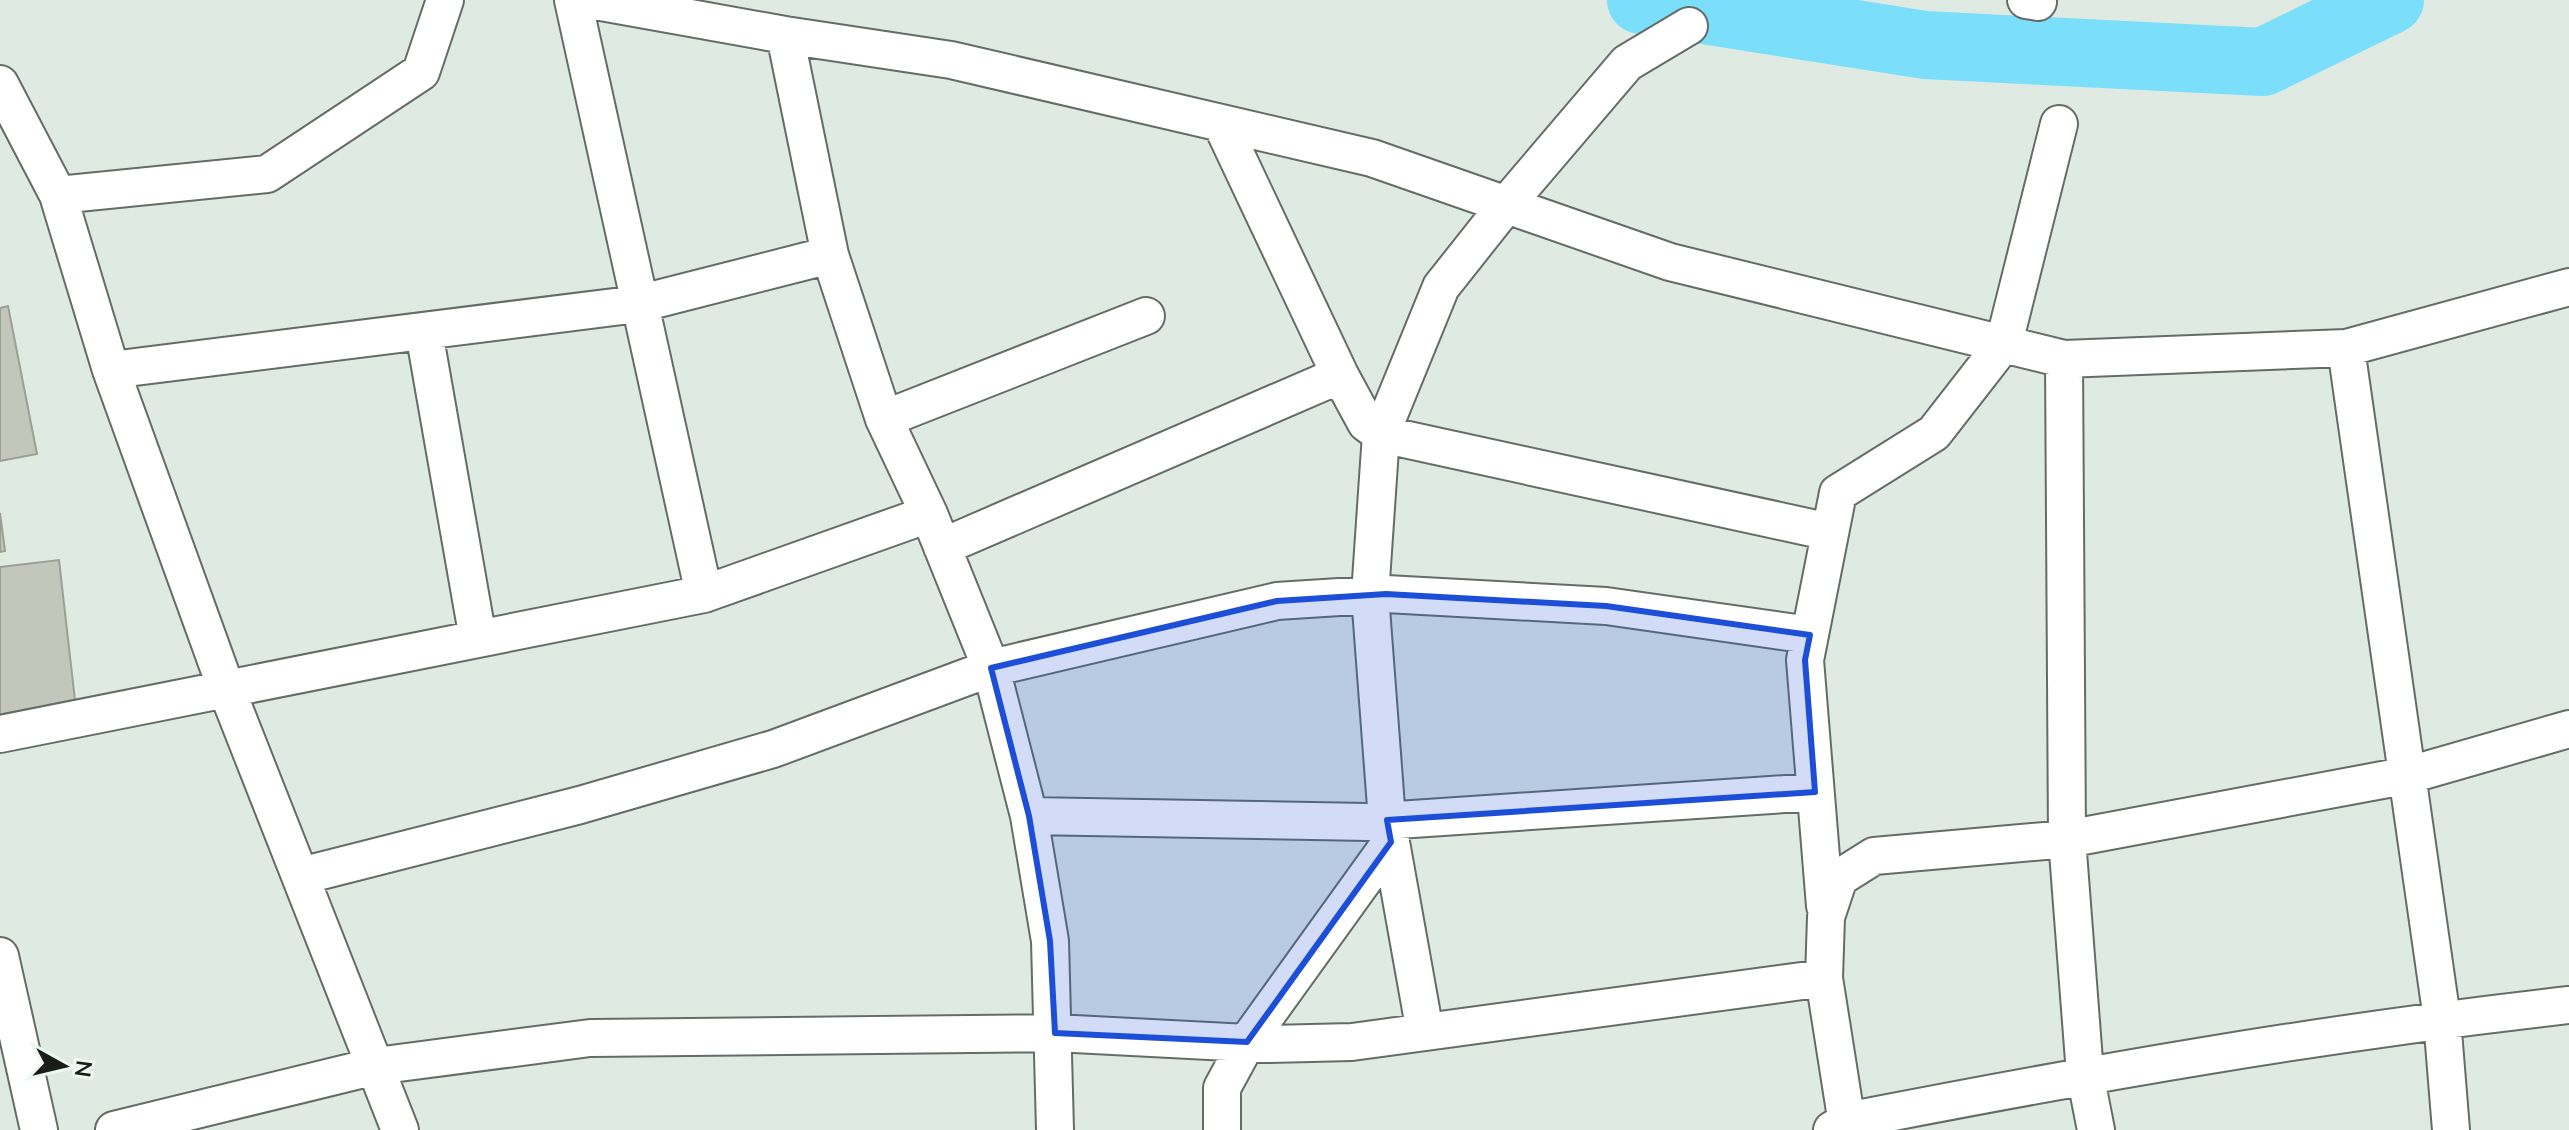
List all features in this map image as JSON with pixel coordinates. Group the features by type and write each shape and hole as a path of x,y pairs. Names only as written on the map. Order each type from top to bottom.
{"street":[{"path":"58,195 267,174 421,72 445,0"},
{"path":"573,0 704,594"},
{"path":"590,0 785,35 951,60 1372,158 1670,262 2064,359 2346,348 2568,295"},
{"path":"1425,1032 1389,831 1370,595 1381,434 1441,287 1627,63 1689,26"},
{"path":"785,35 830,255 884,419 929,514 991,668 1029,816 1050,941 1055,1033 1055,1130"},
{"path":"0,84 58,195 111,370 226,688 400,1130"},
{"path":"1221,123 1340,375 1366,423 1381,434 1830,532"},
{"path":"2059,124 2004,343 1934,433 1838,493 1805,660 1826,917 1824,978 1842,1127 2085,1074 2442,1019 2569,1005"},
{"path":"111,370 638,304 830,255"},
{"path":"884,419 1146,316"},
{"path":"424,332 478,639"},
{"path":"2346,348 2442,1019 2451,1130"},
{"path":"2064,359 2067,839 2085,1074 2096,1130"},
{"path":"942,547 1340,375"},
{"path":"0,734 704,594 929,514"},
{"path":"301,876 580,805 773,749 991,668 1277,601 1370,595 1606,606 1810,635"},
{"path":"1826,917 1839,878 1874,856 2067,839 2409,775 2569,729"},
{"path":"1029,816 1389,831 1815,792"},
{"path":"1222,1130 1222,1088 1247,1042 1389,831"},
{"path":"0,956 39,1130"},
{"path":"114,1130 376,1066 590,1038 1055,1033 1247,1042 1352,1042 1824,978"}],"highlighted area":[{"path":"1386,594 1606,606 1810,635 1805,660 1815,792 1387,820 1391,842 1247,1042 1055,1033 1050,941 1029,816 991,668 1277,601"}],"building":[{"path":"8,306 37,454 0,461 0,308"},
{"path":"0,513 5,551 0,552"},
{"path":"59,560 76,709 0,718 0,567"}],"waterway":[{"path":"1641,0 1925,45 2263,62 2390,0"}]}
